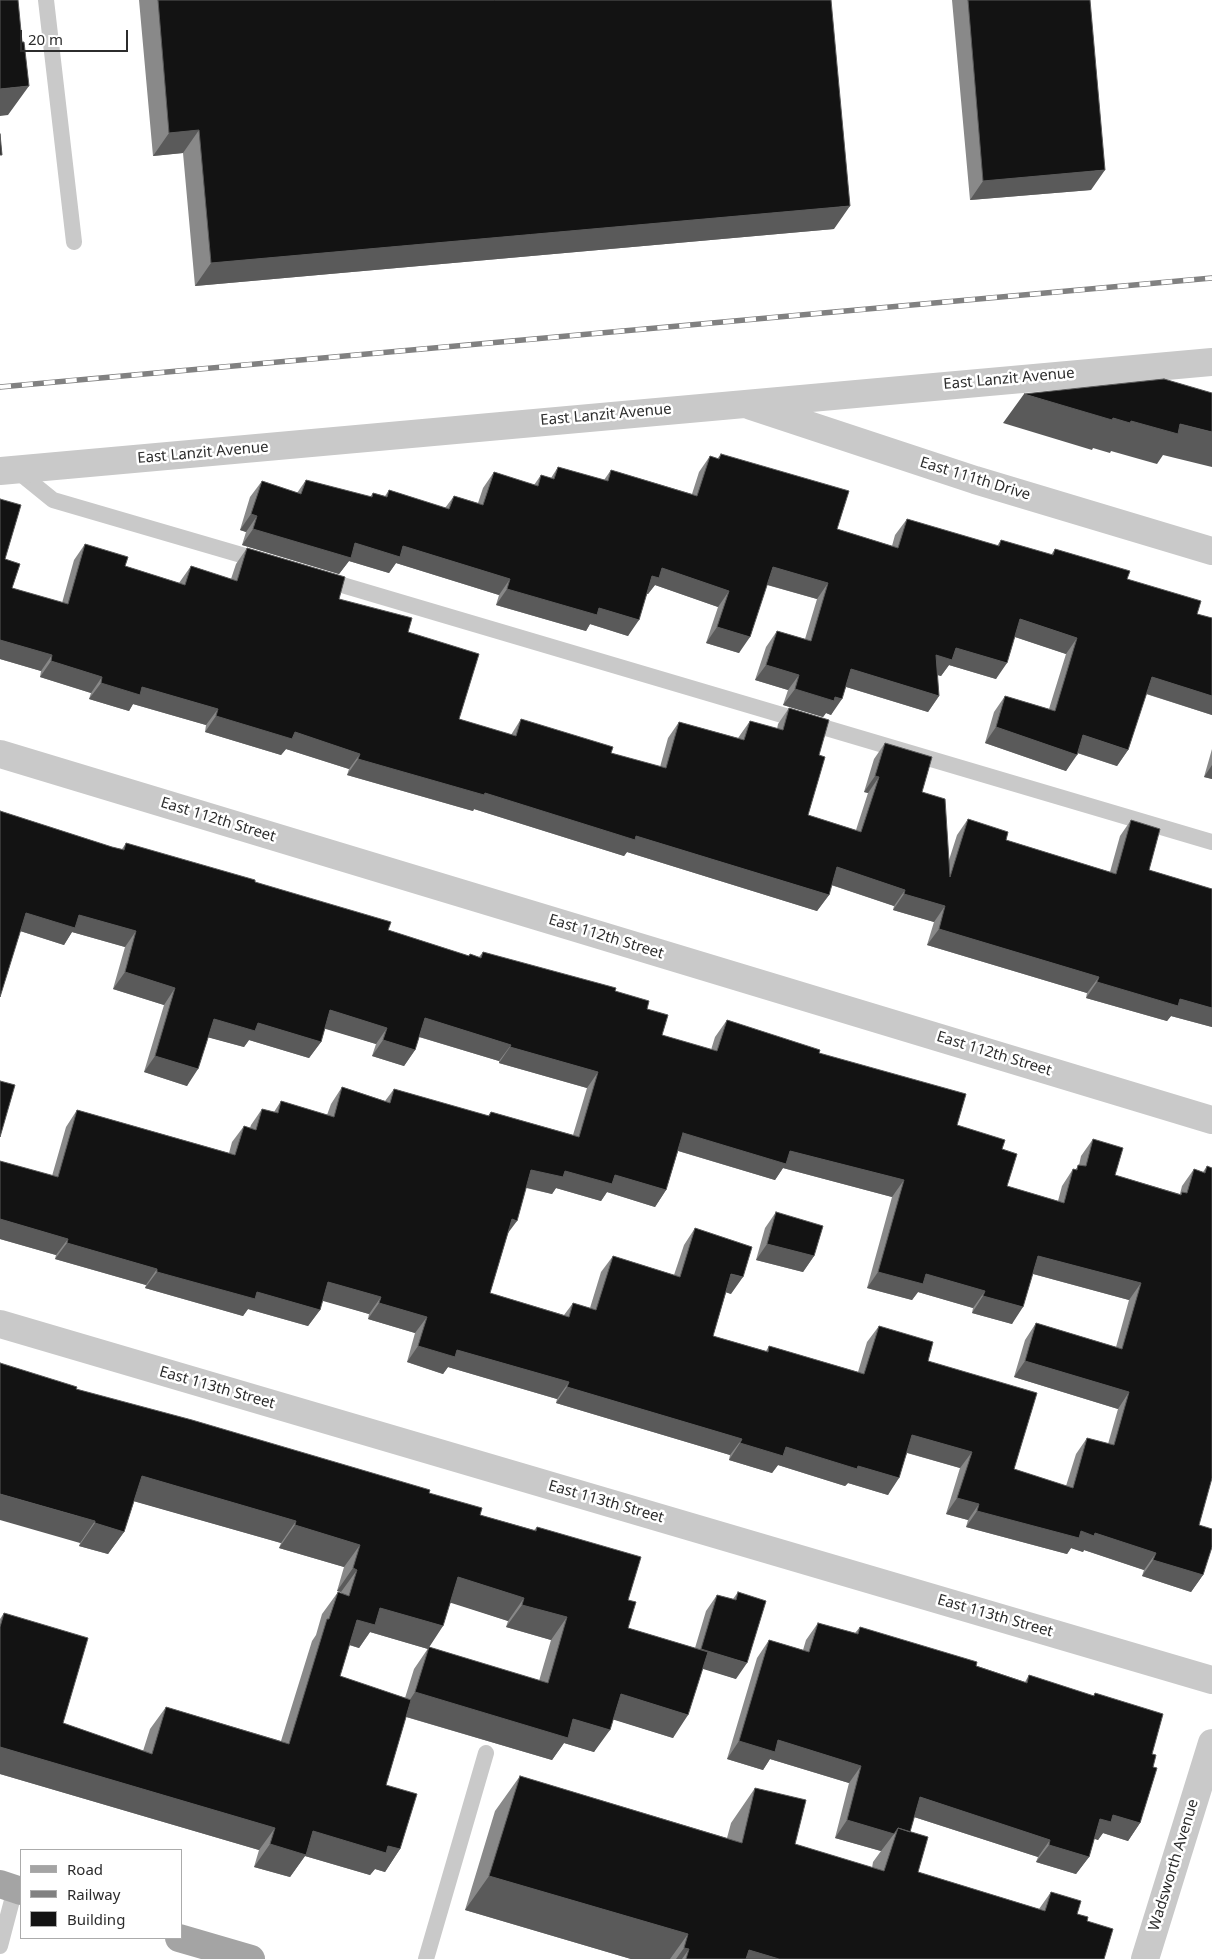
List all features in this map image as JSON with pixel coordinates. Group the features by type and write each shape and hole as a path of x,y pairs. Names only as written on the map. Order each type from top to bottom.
{"main road":[{"path":"182,1939 251,1959"}],"street":[{"name":"East Lanzit Avenue","path":"8,471 740,403 1212,362"},
{"name":"East 111th Drive","path":"740,403 975,480 1212,551"},
{"name":"East 112th Street","path":"0,754 1212,1120"},
{"name":"East 113th Street","path":"0,1324 1212,1680"},
{"name":"Wadsworth Avenue","path":"1149,1958 1212,1743"}],"lane":[{"path":"46,0 74,242"},
{"path":"8,471 53,500 273,565"},
{"path":"311,576 1212,842"},
{"path":"426,1959 486,1752"},
{"path":"0,1946 12,1888"}],"building":[{"path":"0,0 18,0 29,86 0,89"},
{"path":"158,0 831,0 850,206 211,263 199,130 169,133"},
{"path":"968,0 1090,0 1105,170 983,181"},
{"path":"0,134 2,155 0,155"},
{"path":"1164,379 1212,393 1212,432 1180,424 1178,434 1131,421 1130,423 1113,418 1112,420 1024,394"},
{"path":"721,454 849,491 837,529 898,548 907,519 999,546 1001,540 1053,555 1055,549 1130,571 1127,579 1201,601 1197,614 1212,618 1212,696 1152,677 1128,750 1083,735 1077,755 996,727 1005,696 1055,711 1077,638 1020,619 1007,663 956,648 952,660 936,655 939,696 851,669 842,699 835,697 834,701 795,689 799,675 766,665 777,631 811,641 828,583 773,567 750,637 717,627 729,591 662,568 659,578 652,576 639,620 599,608 597,615 507,589 510,579 403,546 400,557 355,543 351,558 253,529 257,516 251,514 262,481 301,494 306,480 372,497 373,493 387,497 389,490 449,509 454,496 483,505 494,472 538,486 541,475 554,479 558,467 608,481 611,470 697,496 710,456 719,459"},
{"path":"0,499 21,505 5,559 20,564 12,588 68,604 85,544 128,557 125,566 185,585 191,566 237,581 247,548 345,577 339,599 412,618 408,632 479,654 459,719 516,736 521,719 613,747 611,753 666,768 679,722 744,740 750,721 783,730 789,708 829,720 819,755 825,757 808,815 861,832 879,777 875,776 885,743 932,757 922,792 945,799 950,877 968,819 1008,832 1006,840 1116,874 1131,820 1160,829 1149,870 1212,889 1212,1008 1180,999 1178,1006 1097,982 1099,977 939,929 945,906 904,894 905,890 837,867 829,895 636,836 635,840 485,793 484,795 358,759 360,754 295,732 292,739 216,716 218,709 142,687 140,695 101,683 102,677 51,661 52,655 0,640"},
{"path":"0,811 112,847 124,850 126,843 391,922 388,930 469,956 470,954 481,958 483,952 616,988 615,991 649,1001 647,1009 668,1015 662,1035 717,1051 727,1020 820,1050 819,1053 966,1094 957,1125 1005,1140 1002,1149 1017,1154 1007,1186 1064,1203 1073,1169 1077,1170 1078,1165 1086,1166 1093,1139 1123,1148 1115,1175 1181,1195 1182,1192 1187,1193 1194,1169 1205,1173 1207,1166 1212,1168 1212,1478 1199,1525 1212,1529 1212,1547 1203,1575 1153,1560 1156,1553 1095,1533 1094,1536 1081,1531 1079,1538 977,1511 979,1504 957,1498 972,1452 912,1435 899,1478 858,1466 857,1469 786,1447 783,1456 740,1443 742,1439 567,1387 569,1382 457,1350 455,1357 418,1346 427,1317 379,1303 381,1297 328,1282 320,1310 257,1292 255,1299 157,1272 157,1269 67,1243 68,1239 0,1219 0,1161 58,1177 77,1110 235,1155 244,1126 256,1130 262,1109 278,1113 281,1101 334,1117 342,1087 390,1103 394,1089 489,1116 491,1112 579,1137 598,1072 510,1047 511,1045 425,1018 415,1050 383,1040 387,1028 330,1010 321,1042 258,1023 255,1031 214,1019 198,1069 155,1056 175,988 125,972 136,931 79,915 75,928 26,913 0,997","holes":["683,1133 786,1164 790,1151 904,1180 878,1272 923,1284 926,1274 985,1291 983,1296 1023,1307 1038,1256 1141,1283 1122,1349 1036,1323 1025,1361 1129,1392 1114,1445 1087,1438 1073,1488 1014,1469 1037,1393 928,1361 933,1342 879,1326 864,1374 769,1346 768,1352 713,1336 731,1274 743,1277 752,1247 695,1228 680,1277 613,1256 596,1310 573,1303 569,1317 490,1293 512,1219 517,1221 531,1170 563,1177 565,1171 612,1184 615,1175 666,1190"]},
{"path":"0,1081 15,1085 0,1137"},
{"path":"776,1212 823,1226 814,1256 767,1244"},
{"path":"0,1363 77,1387 76,1389 192,1420 430,1490 429,1493 482,1508 480,1515 536,1531 537,1527 641,1557 628,1600 636,1602 628,1628 708,1652 688,1715 621,1694 610,1730 573,1719 568,1738 415,1692 429,1647 548,1683 567,1617 522,1605 524,1598 458,1577 443,1626 380,1608 375,1625 357,1620 340,1676 411,1700 386,1785 417,1794 400,1849 388,1846 386,1853 313,1831 306,1855 270,1844 275,1828 0,1747 0,1627 4,1613 88,1638 63,1723 152,1754 166,1707 289,1744 327,1619 329,1619 338,1592 349,1596 357,1570 353,1568 360,1545 295,1525 296,1521 142,1476 124,1532 95,1523 95,1521 0,1494"},
{"path":"738,1592 766,1601 747,1663 701,1649 717,1595 736,1600"},
{"path":"818,1623 858,1634 860,1627 977,1662 976,1666 1027,1683 1029,1675 1094,1696 1095,1693 1163,1714 1152,1754 1156,1755 1153,1767 1157,1768 1140,1823 1113,1815 1111,1822 1100,1819 1089,1857 1049,1845 1050,1840 920,1797 910,1832 898,1828 894,1834 847,1820 861,1766 778,1740 775,1752 739,1741 769,1640 809,1652"},
{"path":"520,1776 742,1843 755,1788 806,1800 795,1844 884,1871 898,1828 928,1837 918,1872 1045,1911 1051,1892 1081,1901 1077,1914 1088,1917 1087,1921 1113,1929 1104,1959 779,1959 749,1950 746,1959 686,1959 689,1949 684,1948 688,1934 489,1876"}],"railway":[{"path":"0,387 1212,278"}]}
